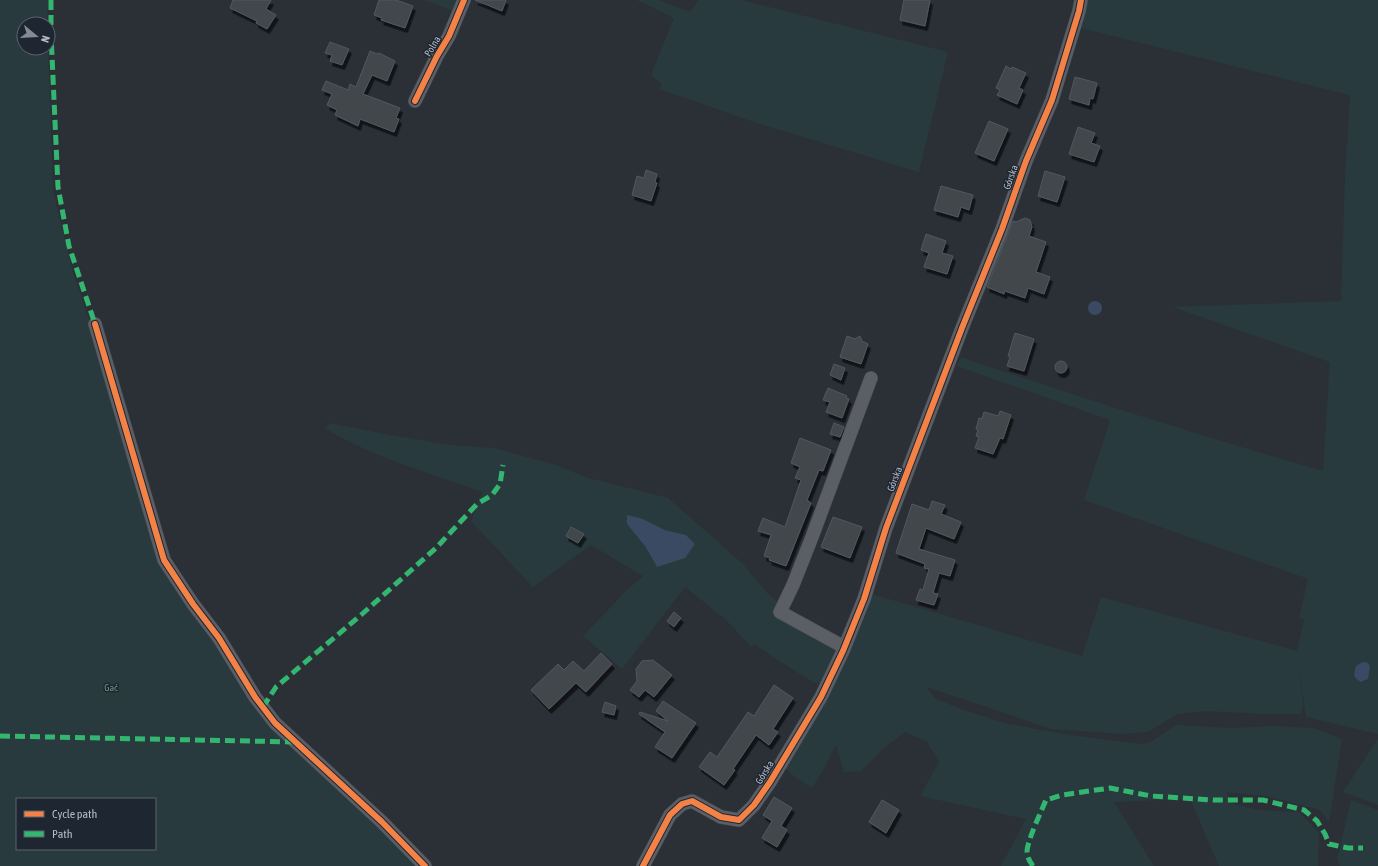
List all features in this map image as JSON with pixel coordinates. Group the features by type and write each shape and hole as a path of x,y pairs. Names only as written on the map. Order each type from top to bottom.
{"street":[{"name":"Polna","path":"415,101 437,56 449,36 464,0"},
{"name":"Górska","path":"643,866 670,815 682,804 692,801 721,817 740,820 754,805 770,782 821,697 864,599 886,528 962,328 1002,229 1026,161 1052,100 1081,0"},
{"path":"95,324 164,560 193,604 220,638 255,697 275,723 382,822 424,866"},
{"path":"844,647 780,612 793,585 812,537 871,378"}],"green space":[{"name":"Gać","path":"0,0 48,0 47,16 16,16 16,56 48,56 53,191 72,269 104,365 144,512 215,639 273,727 346,794 417,866 0,866"},
{"path":"424,0 457,0 453,11"},
{"path":"637,0 658,0 690,12 699,0 741,0 948,52 919,172 757,123 659,89 662,84 651,75 674,18"},
{"path":"1087,0 1378,0 1378,734 1306,717 1299,667 1303,703 1301,714 1206,711 1177,714 1148,732 1123,734 1052,729 927,687 934,698 961,709 1004,723 1064,734 1140,744 1151,742 1176,725 1232,728 1273,726 1314,728 1342,739 1329,822 1320,810 1266,796 1226,792 1233,804 1259,810 1299,812 1319,833 1318,866 1219,866 1190,799 1114,802 1154,866 1001,866 1026,819 920,796 939,762 927,742 905,732 884,748 861,771 844,772 836,745 812,788 785,768 872,594 1082,656 1101,597 1297,651 1304,620 1299,618 1308,579 1084,500 1110,420 957,366 961,357 1141,416 1323,471 1330,362 1173,307 1341,301 1345,177 1350,95 1081,28","holes":["1370,667 1367,681 1361,682 1354,678"]},
{"path":"330,423 451,445 494,448 553,464 588,478 668,498 743,564 768,594 796,618 839,644 831,660 834,663 821,684 818,682 817,684 754,644 752,647 725,619 685,587 622,669 583,636 625,592 643,576 591,545 533,587 471,521 482,492 362,448 324,428","holes":["643,519 665,530 686,535 657,567 645,546"]},
{"path":"1378,739 1378,805 1343,792"},
{"path":"1351,800 1378,810 1378,866 1340,866 1337,859"}],"water":[{"path":"1095,301 1100,303 1102,308 1100,313 1095,315 1090,313 1088,308 1090,303"},
{"path":"627,515 643,519 665,530 686,535 695,544 685,558 657,567 645,546 627,524"},
{"path":"1363,662 1368,663 1370,667 1368,679 1361,682 1356,679 1354,674 1356,666"}],"building":[{"path":"233,0 271,0 266,9 276,15 267,29 256,23 257,21 230,8"},
{"path":"379,0 396,0 413,6 405,28 381,20 382,18 374,15"},
{"path":"475,0 506,0 502,11"},
{"path":"904,0 930,0 925,26 900,20"},
{"path":"330,42 349,49 342,65 330,61 332,55 325,53"},
{"path":"370,51 377,54 379,53 395,61 387,81 372,75 363,94 400,108 396,118 399,119 394,132 360,119 358,126 335,115 337,110 327,105 332,94 322,90 326,81 348,90 350,84 356,87"},
{"path":"1006,66 1026,73 1019,88 1023,90 1017,104 997,95 1000,90 996,88"},
{"path":"1075,77 1097,83 1093,99 1090,98 1089,105 1069,99"},
{"path":"989,121 1008,129 994,161 975,153"},
{"path":"1078,127 1095,133 1091,143 1100,146 1094,162 1069,154"},
{"path":"646,170 657,174 655,182 657,183 651,201 632,195 637,176 644,178"},
{"path":"1045,171 1065,177 1057,202 1038,196"},
{"path":"941,186 973,195 969,210 961,207 958,217 934,210"},
{"path":"1025,218 1030,220 1032,227 1029,236 1046,242 1036,272 1050,277 1044,294 1028,288 1025,298 1005,291 1004,294 987,287 1013,221 1016,222"},
{"path":"926,234 946,241 942,253 953,256 947,274 924,267 929,253 921,250"},
{"path":"1015,333 1034,339 1024,371 1007,366 1010,357 1008,356"},
{"path":"847,336 855,339 860,336 862,341 868,344 861,364 840,357"},
{"path":"1059,361 1063,361 1067,367 1063,373 1059,373 1055,369 1055,365"},
{"path":"834,364 845,368 841,380 830,375"},
{"path":"828,388 847,396 846,398 849,399 842,418 826,412 830,402 823,400"},
{"path":"1000,411 1011,415 1003,439 1000,438 993,454 975,448 979,437 976,436 978,430 976,429 979,418 982,419 984,412 998,416"},
{"path":"834,423 844,427 840,437 830,434"},
{"path":"800,438 831,450 823,471 819,470 807,500 811,503 786,566 769,560 770,558 764,556 771,535 758,531 763,518 785,527 801,480 795,478 800,467 791,463"},
{"path":"932,501 945,505 941,514 961,522 954,539 926,528 919,549 955,560 950,576 939,573 933,593 938,594 934,605 916,600 920,589 923,590 929,569 924,568 925,564 896,553 912,504 929,510"},
{"path":"833,517 862,527 850,558 821,547"},
{"path":"571,527 584,534 578,543 566,536"},
{"path":"674,612 681,618 674,627 667,621"},
{"path":"601,653 612,664 586,692 576,683 549,709 531,690 558,664 564,670 573,661 584,671"},
{"path":"653,660 672,675 654,697 645,690 639,697 630,690 637,681 636,669 642,661"},
{"path":"774,685 793,698 773,729 778,732 769,745 756,735 724,785 699,767 710,752 717,757 748,712 754,716"},
{"path":"663,701 696,723 672,758 655,747 665,732 639,714 640,712 668,721 656,711"},
{"path":"605,702 616,706 614,715 602,712"},
{"path":"774,797 792,808 781,826 787,830 777,847 762,838 772,821 763,815"},
{"path":"882,800 899,810 886,833 869,822"}],"marked path":[{"path":"51,0 51,34 58,187 69,246 95,324"},
{"path":"263,707 276,687 361,615 436,548 477,504 492,495 500,484 503,465"},
{"path":"0,736 296,742"},
{"path":"1033,866 1027,851 1032,833 1046,800 1062,795 1110,788 1151,796 1213,800 1263,800 1304,810 1317,821 1329,844 1348,848 1363,848"}],"cycle path":[{"path":"415,101 437,56 449,36 464,0"},
{"path":"643,866 670,815 682,804 692,801 721,817 739,820 754,805 770,782 821,697 843,651 864,599 886,528 962,328 1002,229 1026,161 1052,100 1081,0"},
{"path":"95,324 164,560 193,604 219,638 255,697 275,723 382,822 425,866"}]}
